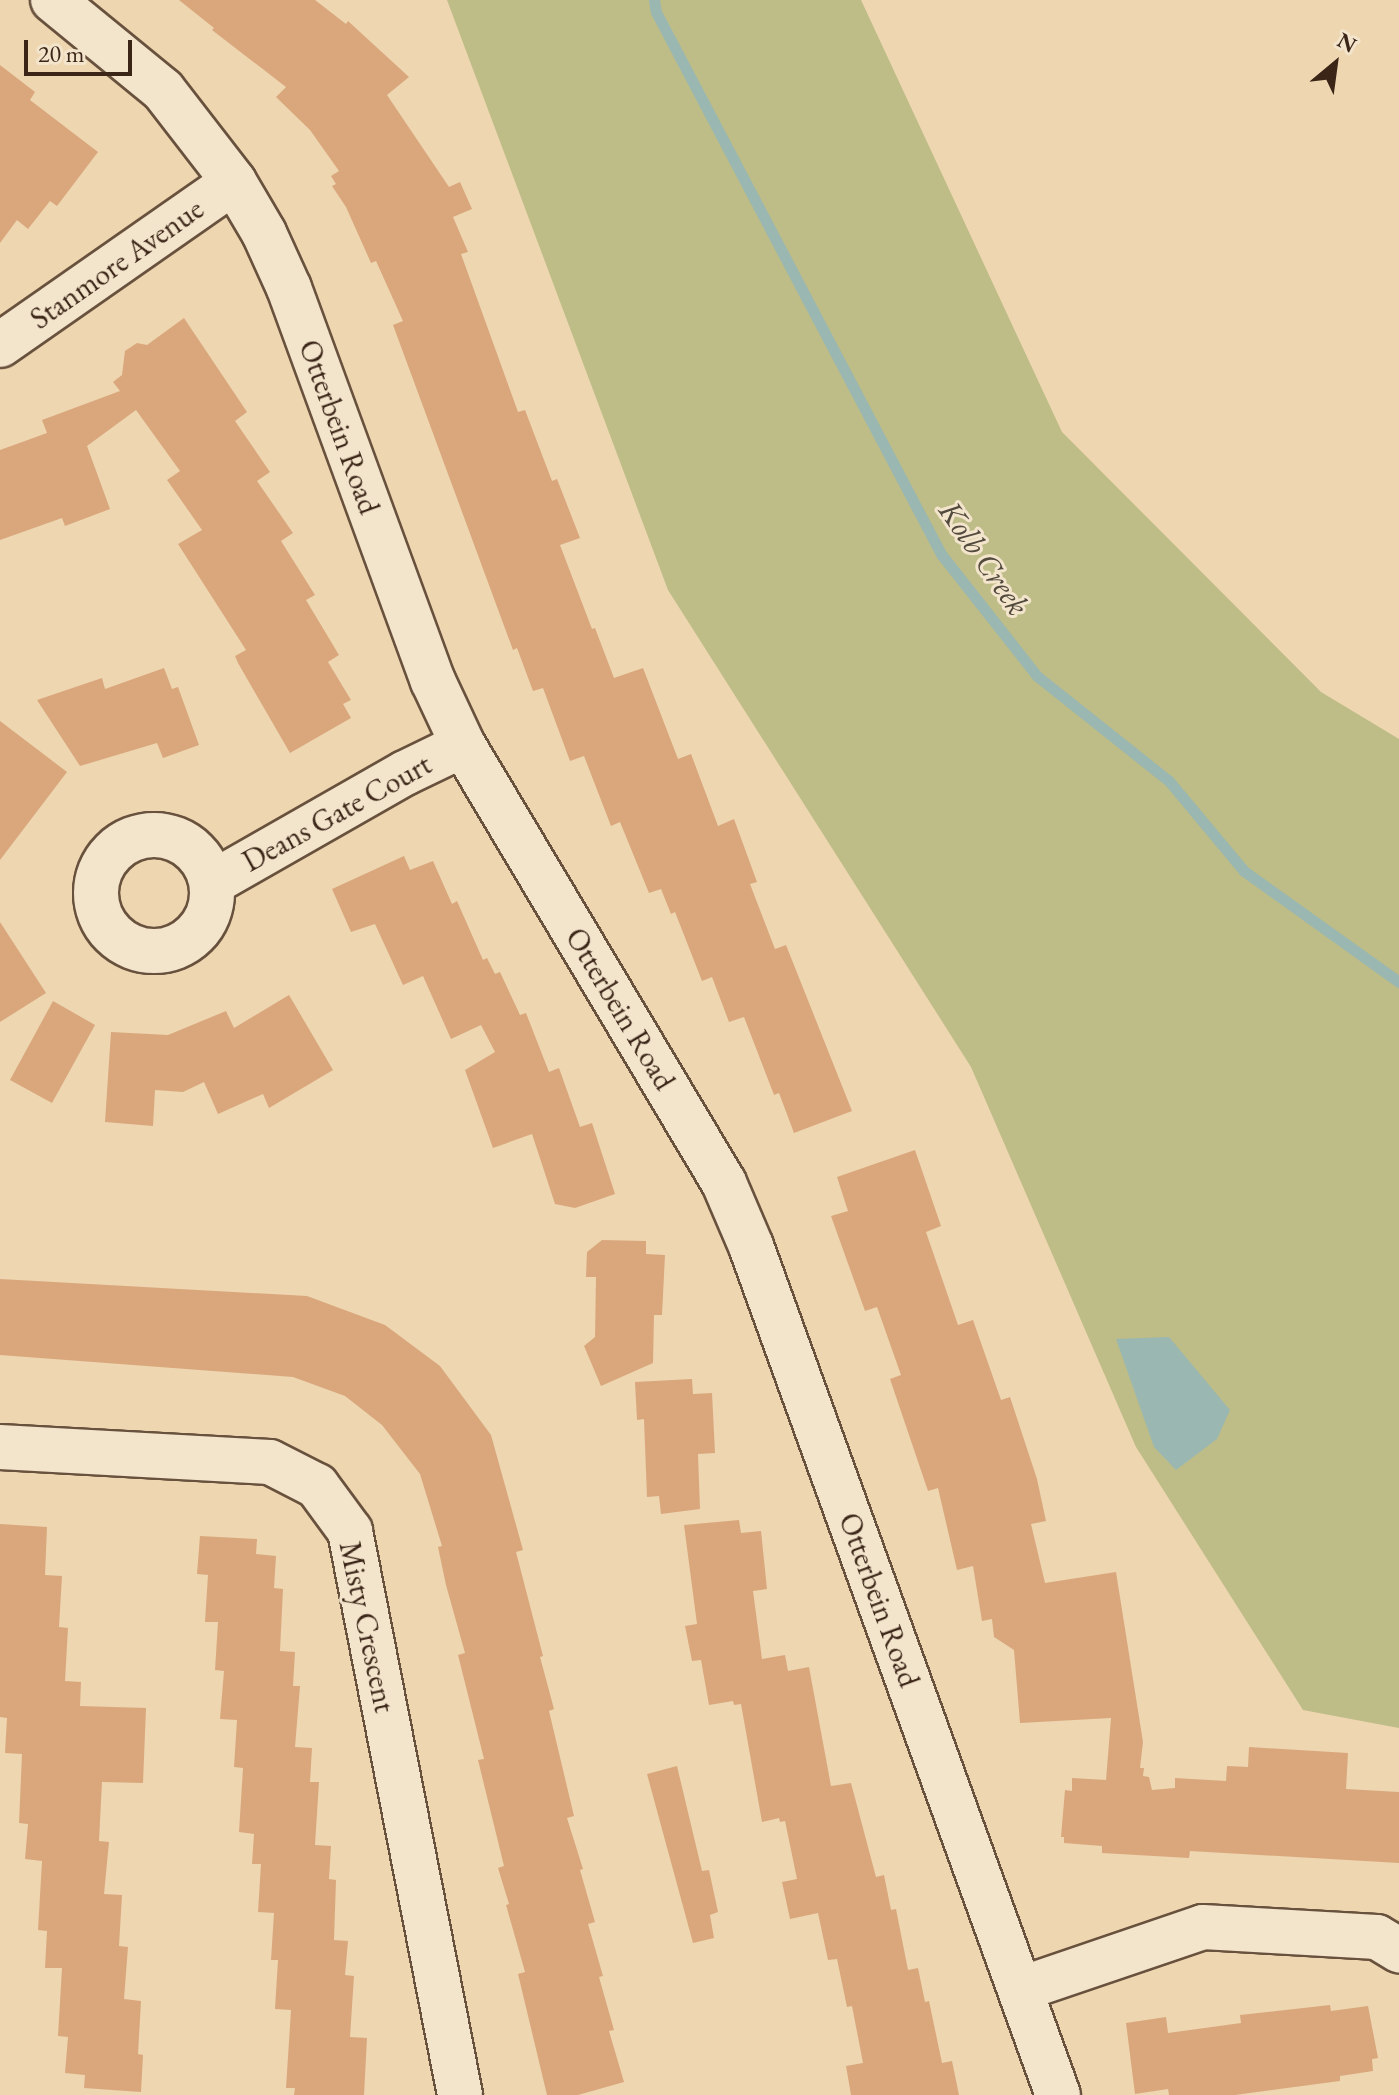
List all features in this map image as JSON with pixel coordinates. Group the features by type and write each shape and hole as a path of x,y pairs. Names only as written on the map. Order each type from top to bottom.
{"street":[{"name":"Otterbein Road","path":"53,0 163,90 234,182 264,233 289,288 428,666 463,745 724,1183 751,1246 1058,2095"},
{"name":"Stanmore Avenue","path":"0,345 234,182"},
{"name":"Deans Gate Court","path":"212,883 405,773 463,745"},
{"name":"Misty Crescent","path":"0,1447 270,1462 317,1486 350,1531 460,2095"},
{"path":"1021,1989 1203,1927 1377,1937 1399,1950"}],"shaded area":[{"path":"447,0 861,0 1062,432 1321,692 1399,739 1399,1728 1303,1710 1136,1447 971,1067 668,590"}],"water":[{"path":"1169,1337 1230,1410 1217,1439 1176,1470 1154,1447 1116,1339"}],"building":[{"path":"179,0 315,0 346,24 348,21 409,77 387,95 449,187 460,182 472,209 453,217 468,252 461,254 518,412 525,410 552,481 557,479 580,538 560,545 592,629 595,628 614,678 643,668 678,759 691,754 718,826 734,819 757,882 750,884 775,949 786,945 852,1111 794,1133 779,1093 774,1095 744,1017 729,1022 712,977 702,981 675,912 671,914 661,889 649,893 620,822 611,826 584,756 570,761 543,688 533,691 517,648 513,650 393,325 403,321 376,261 371,263 346,207 332,186 336,184 331,176 339,171 310,130 276,97 286,87 212,30 214,28"},
{"path":"0,65 35,92 30,100 98,152 57,206 50,201 28,229 17,220 0,243"},
{"path":"184,318 247,412 235,421 270,472 257,481 293,533 281,541 315,595 306,600 339,655 328,662 351,700 343,704 351,718 290,753 235,656 246,650 178,544 202,530 167,480 180,471 136,410 87,446 110,509 65,526 62,518 0,540 0,450 47,433 42,420 120,391 113,382 122,375 125,351 137,343 147,345"},
{"path":"164,668 172,689 178,687 199,745 163,758 157,743 80,766 37,700 102,678 105,689"},
{"path":"0,721 67,772 0,860"},
{"path":"404,856 410,870 433,861 452,904 457,901 483,960 487,958 495,974 500,972 520,1015 526,1013 549,1072 559,1068 580,1127 592,1123 615,1194 575,1208 555,1204 532,1134 493,1148 465,1070 495,1052 481,1025 451,1039 423,976 403,985 375,924 351,932 332,889"},
{"path":"0,922 46,993 0,1022"},
{"path":"289,995 333,1070 269,1108 263,1094 218,1114 204,1082 183,1092 155,1090 153,1126 105,1122 111,1032 168,1035 226,1011 234,1028"},
{"path":"53,1001 95,1025 52,1103 10,1080"},
{"path":"915,1150 941,1226 926,1232 958,1325 973,1320 1001,1400 1010,1397 1037,1479 1046,1521 1031,1524 1045,1583 1116,1572 1143,1742 1140,1768 1144,1768 1143,1776 1149,1777 1152,1790 1175,1788 1175,1778 1226,1781 1227,1766 1248,1767 1249,1747 1348,1753 1346,1789 1399,1792 1399,1863 1190,1851 1189,1858 1102,1853 1102,1846 1064,1843 1064,1837 1061,1837 1065,1790 1072,1791 1072,1778 1106,1780 1111,1718 1020,1723 1014,1650 994,1637 992,1619 982,1621 973,1566 957,1570 938,1488 928,1491 890,1379 901,1375 877,1307 865,1311 831,1216 848,1211 837,1177"},
{"path":"602,1240 646,1241 646,1254 665,1255 662,1315 654,1315 653,1363 601,1386 584,1346 595,1337 596,1277 586,1277 587,1252"},
{"path":"0,1279 307,1296 385,1325 440,1366 491,1435 523,1550 516,1552 554,1709 549,1711 574,1816 567,1818 595,1922 588,1924 614,2030 609,2031 624,2082 578,2095 547,2095 518,1974 525,1972 498,1868 504,1866 478,1760 484,1759 458,1655 465,1653 446,1585 438,1547 442,1546 420,1474 382,1425 345,1396 293,1377 0,1355"},
{"path":"692,1379 693,1394 712,1393 715,1453 698,1454 700,1509 661,1514 659,1496 647,1497 644,1419 637,1420 635,1382"},
{"path":"739,1520 741,1533 761,1531 767,1589 753,1591 762,1659 785,1655 788,1671 809,1667 831,1786 851,1783 876,1877 884,1875 891,1910 896,1909 908,1970 918,1968 925,2002 929,2001 942,2063 952,2061 959,2095 851,2095 846,2066 863,2063 852,2006 847,2007 837,1959 828,1960 818,1913 790,1919 782,1882 797,1879 785,1821 780,1822 779,1818 762,1822 741,1704 734,1705 733,1701 709,1705 701,1660 692,1661 685,1626 697,1624 684,1525"},
{"path":"0,1524 47,1527 45,1575 62,1576 59,1627 68,1628 65,1681 81,1682 80,1706 146,1708 143,1783 102,1782 99,1841 109,1842 104,1894 122,1895 119,1946 128,1947 124,1999 141,2001 138,2054 143,2055 141,2092 84,2088 85,2075 65,2073 68,2037 58,2036 62,1968 45,1968 47,1931 38,1930 42,1861 25,1859 28,1824 19,1823 22,1754 5,1753 7,1718 0,1717"},
{"path":"200,1536 257,1539 256,1554 276,1556 274,1588 283,1589 280,1651 295,1652 293,1686 300,1686 295,1747 312,1748 310,1782 319,1782 315,1845 331,1846 329,1879 336,1880 334,1940 348,1941 345,1975 354,1976 350,2037 367,2038 364,2095 294,2095 295,2088 286,2088 291,2010 275,2009 278,1960 271,1960 274,1913 258,1912 261,1864 252,1864 254,1834 239,1832 243,1768 234,1767 237,1720 220,1719 224,1671 215,1670 218,1622 205,1622 208,1575 197,1574"},
{"path":"677,1766 702,1871 709,1870 718,1912 710,1915 714,1938 693,1943 647,1774"},
{"path":"1330,2005 1331,2011 1368,2006 1378,2058 1372,2059 1373,2071 1340,2076 1340,2081 1235,2095 1169,2095 1168,2089 1135,2094 1126,2023 1166,2017 1168,2033 1241,2023 1240,2015"}],"waterway":[{"name":"Kolb Creek","path":"654,0 656,12 941,554 1037,676 1169,781 1244,871 1399,982"}]}
